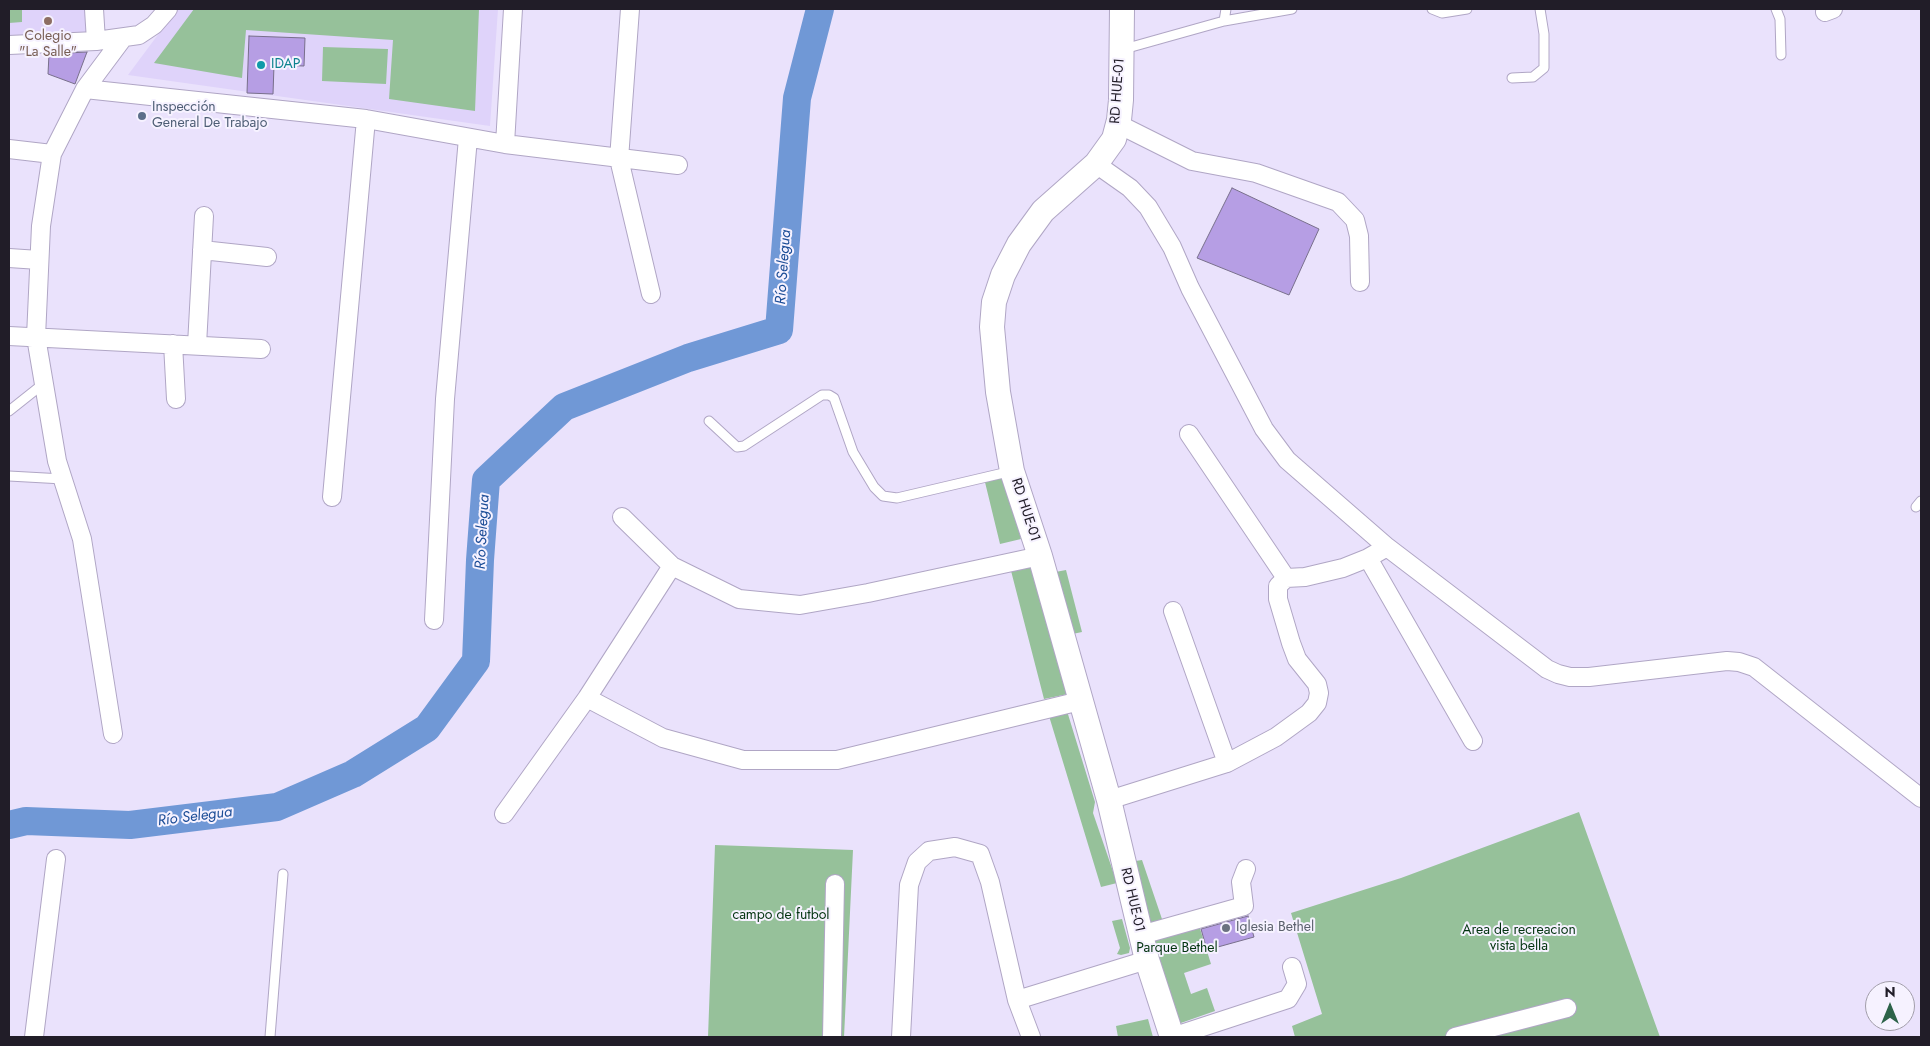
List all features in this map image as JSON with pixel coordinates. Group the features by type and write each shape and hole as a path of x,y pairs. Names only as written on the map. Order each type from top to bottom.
{"street":[{"path":"94,9 96,41"},
{"path":"9,45 96,41 139,35 154,25 168,9"},
{"path":"505,144 513,9"},
{"path":"630,9 619,159 651,294"},
{"name":"RD HUE-01","path":"1122,9 1121,100 1114,139 1096,164 1043,210 1019,244 1003,275 994,302 992,327 998,392 1012,471 1040,556 1109,800 1140,935 1172,1037"},
{"path":"113,734 82,539 57,461 36,337 38,260 52,154 85,89 123,38"},
{"path":"85,89 366,119 505,144 678,165"},
{"path":"332,497 366,119"},
{"path":"1118,124 1192,161 1256,173 1338,202 1355,220 1359,236 1360,282"},
{"path":"434,620 445,399 468,138"},
{"path":"9,150 52,154"},
{"path":"1096,164 1130,188 1148,207 1172,247 1190,288 1264,429 1287,460 1387,547 1547,669 1558,674 1570,677 1589,677 1727,661 1739,662 1754,667 1921,798"},
{"path":"197,345 204,216"},
{"path":"202,250 267,257"},
{"path":"9,258 38,260"},
{"path":"9,336 261,349"},
{"path":"173,344 176,399"},
{"path":"1189,434 1286,578"},
{"path":"622,517 672,566 739,599 800,605 868,593 1040,556"},
{"path":"1109,800 1227,763 1276,737 1309,713 1316,703 1319,693 1317,684 1297,659 1278,599 1278,586 1286,578 1304,577 1344,568 1368,558 1387,547"},
{"path":"1368,558 1473,741"},
{"path":"504,814 587,698 672,566"},
{"path":"1173,610 1227,763"},
{"path":"587,698 662,738 743,760 837,760 1080,701"},
{"path":"901,1037 909,885 917,862 929,851 956,848 980,854 990,882 1018,1000 1031,1037"},
{"path":"34,1037 56,859"},
{"path":"1140,935 1244,906 1241,882 1246,869"},
{"path":"832,1037 835,884"},
{"path":"1018,1000 1147,960"},
{"path":"1172,1037 1288,999 1297,984 1292,967"},
{"path":"1455,1037 1567,1008"}],"lane":[{"path":"1224,21 1226,9"},
{"path":"1121,50 1224,21 1292,9"},
{"path":"1432,9 1442,13 1467,9"},
{"path":"1512,78 1533,77 1544,68 1544,34 1540,9"},
{"path":"1776,9 1780,19 1781,55"},
{"path":"9,411 43,384"},
{"path":"709,421 737,447 744,446 822,395 829,395 834,398 852,452 874,487 883,496 897,498 1012,471"},
{"path":"9,476 62,479"},
{"path":"270,1037 283,874"}],"shaded area":[{"name":"Colegio \"La Salle\"","path":"9,9 88,9 89,34 9,38"},
{"path":"177,9 498,9 490,126 128,75"}],"green space":[{"path":"9,9 22,9 22,22 9,23"},
{"path":"194,9 479,9 475,111 389,99 393,40 246,30 242,78 154,63"},
{"path":"323,47 388,49 386,84 322,81"},
{"path":"1004,474 1021,539 1000,544 984,478"},
{"path":"1031,558 1068,694 1044,699 1009,563"},
{"path":"1066,570 1082,632 1063,636 1045,574"},
{"path":"1067,711 1095,802 1093,813 1117,883 1101,887 1049,716"},
{"name":"Area de recreacion vista bella","path":"1579,812 1660,1037 1295,1037 1292,1026 1322,1014 1291,913 1401,878"},
{"name":"campo de futbol","path":"715,845 853,850 844,1037 708,1037"},
{"path":"1142,860 1163,922 1148,925 1129,862"},
{"path":"1122,919 1130,948 1129,953 1121,955 1117,954 1120,948 1112,921"},
{"name":"Parque Bethel","path":"1197,919 1211,964 1184,973 1191,994 1207,988 1215,1011 1178,1024 1148,933"},
{"path":"1148,1019 1153,1037 1118,1037 1116,1026"}],"building":[{"name":"IDAP","path":"249,36 305,38 304,66 274,65 273,94 247,93"},
{"path":"87,52 75,84 48,74 49,54"},
{"path":"1232,188 1319,229 1289,295 1197,258"},
{"name":"Iglesia Bethel","path":"1248,916 1254,937 1207,950 1201,929"}],"waterway":[{"name":"Río Selegua","path":"9,825 26,821 130,825 277,807 353,774 427,728 476,661 480,560 486,480 564,407 688,358 779,330 797,98 820,9"}],"place":[{"name":"Colegio \"La Salle\"","path":"48,21"},
{"name":"IDAP","path":"261,65"},
{"name":"Inspección General De Trabajo","path":"142,116"},
{"name":"Iglesia Bethel","path":"1226,928"}]}
